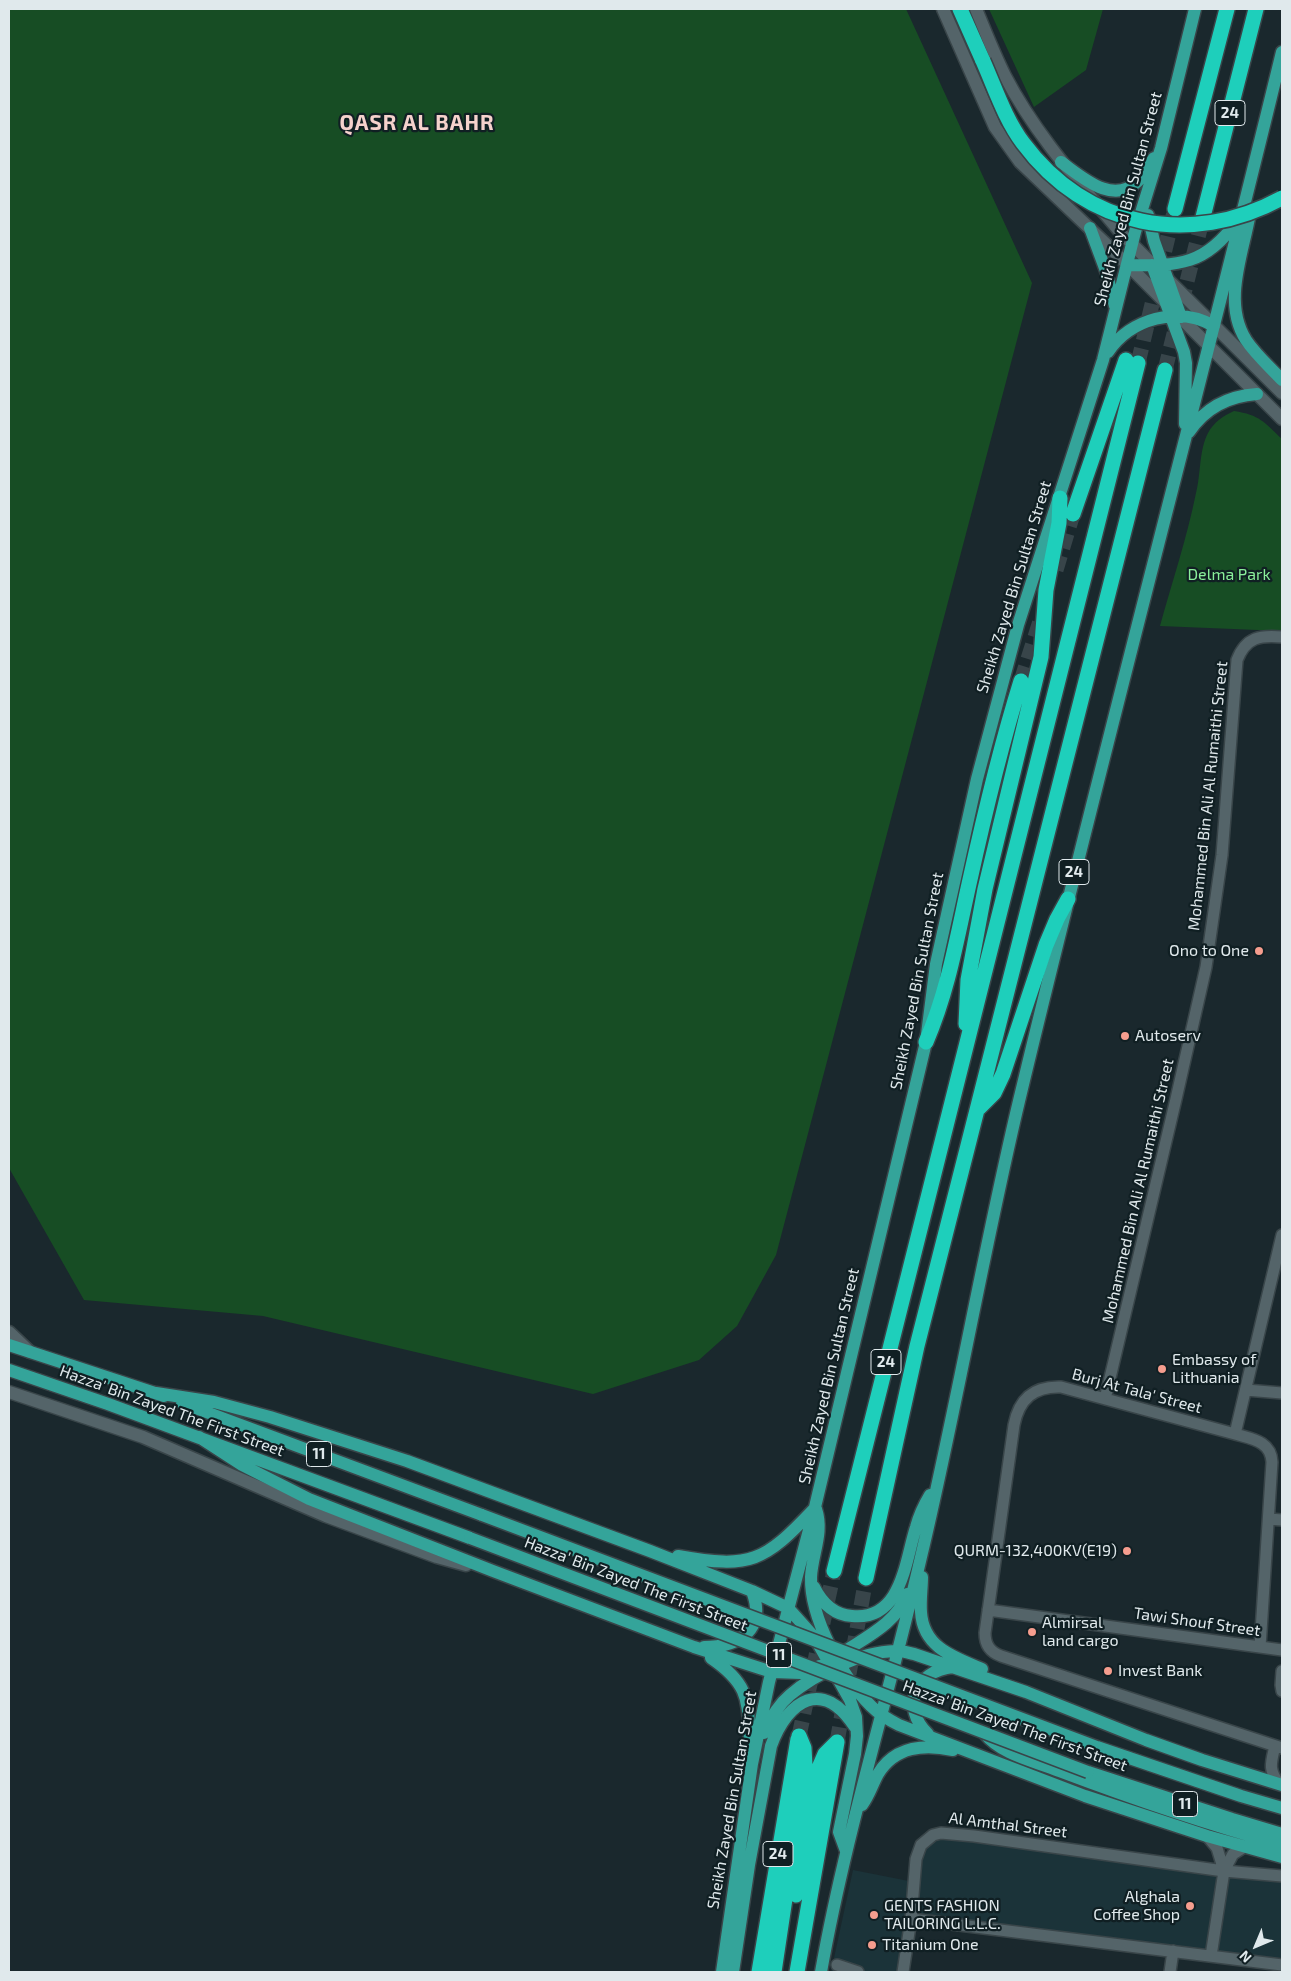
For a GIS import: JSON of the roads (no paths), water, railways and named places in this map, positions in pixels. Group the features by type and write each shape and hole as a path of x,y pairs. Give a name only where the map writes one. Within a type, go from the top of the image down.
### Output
{"highway":[{"path":"960,9 1013,128 1030,152 1062,184 1100,208 1144,223 1186,226 1214,223 1243,216 1282,198"},
{"name":"24","path":"1175,208 1227,9"},
{"name":"24","path":"1204,217 1256,9"},
{"name":"24","path":"834,1571 968,1036 1132,361 1073,514"},
{"name":"24","path":"866,1578 917,1346 1165,370"},
{"path":"968,1036 965,1008 970,971 995,843 1042,657 1047,585 1059,523 1060,498"},
{"name":"24","path":"926,1042 947,985 990,792 1021,682"},
{"path":"977,1109 990,1097 1003,1074 1051,932 1068,898"},
{"name":"24","path":"758,1972 799,1736 804,1748 805,1766 774,1972"},
{"name":"24","path":"784,1972 802,1856 818,1770 825,1754 837,1742 797,1972"}],"main road":[{"name":"Sheikh Zayed Bin Sultan Street","path":"722,1972 752,1764 772,1672 815,1507 926,1042 936,964 977,778 1018,625 1103,360 1128,265 1129,242 1146,199 1161,148 1195,9"},
{"path":"1103,360 1115,342 1132,328 1156,318 1176,317 1204,320 1214,326 1254,166 1278,80 1282,52"},
{"path":"1061,162 1098,187 1115,191 1124,190 1138,181 1161,148"},
{"path":"1254,166 1252,204 1236,281 1235,307 1238,324 1246,340 1282,380"},
{"path":"1146,199 1166,302"},
{"path":"1128,265 1174,265 1195,258 1214,247 1226,236 1242,215"},
{"path":"1090,228 1106,271 1115,312"},
{"path":"1170,284 1186,363 1186,436"},
{"name":"24","path":"822,1972 846,1852 921,1558 1017,1110 1068,898 1214,326"},
{"path":"1186,436 1202,416 1213,408 1235,397 1257,394"},
{"name":"Hazza' Bin Zayed The First Street","path":"9,1345 156,1393 1097,1747 1282,1808"},
{"name":"Hazza' Bin Zayed The First Street","path":"9,1370 108,1404 470,1538 986,1734 1087,1776 1282,1834"},
{"path":"156,1393 232,1407 407,1461 650,1550 752,1591 788,1608 857,1690 881,1715 899,1725 1085,1796 1207,1836 1282,1857"},
{"path":"199,1438 242,1465 302,1495 493,1572 694,1647 772,1672 801,1673 874,1653 898,1650 1026,1692 1146,1740 1281,1785"},
{"path":"811,1578 819,1596 829,1608 836,1612 859,1617 884,1608 898,1591 920,1516 937,1485"},
{"path":"650,1550 717,1562 745,1560 762,1554 779,1544 815,1507 819,1518 820,1531 811,1578 813,1597 834,1663 856,1717 854,1754 840,1826 840,1838 846,1852"},
{"path":"752,1764 763,1733 789,1696 897,1613 905,1601 912,1576 921,1558"},
{"path":"921,1558 922,1620 929,1638 950,1656 994,1674 1026,1692"},
{"path":"694,1647 730,1645 743,1637 752,1626 756,1612 752,1591"},
{"path":"694,1647 725,1668 744,1689 748,1706 752,1764"},
{"path":"929,1735 920,1727 915,1716 916,1692 921,1682 930,1674 941,1669 953,1667"},
{"path":"733,1972 749,1865 771,1746 776,1734 791,1713 805,1701 814,1699 832,1702 842,1710 856,1729"},
{"path":"856,1813 870,1793 882,1769 903,1752 926,1746 980,1756"},
{"path":"1087,1776 1191,1818 1282,1845"}],"street":[{"path":"943,9 988,113 1002,139 1020,162 1166,302 1176,317 1209,346 1282,419"},
{"path":"976,9 1004,75 1027,113 1061,162 1129,242 1158,266 1170,284 1282,393"},
{"name":"Mohammed Bin Ali Al Rumaithi Street","path":"1105,1399 1206,967 1222,856 1237,660 1243,648 1253,639 1266,636 1282,637"},
{"path":"1235,1434 1282,1235"},
{"path":"9,1332 30,1352"},
{"name":"Burj At Tala' Street","path":"1260,1647 1272,1456 1266,1445 1235,1434 1061,1387 1049,1387 1038,1390 1028,1396 1016,1414 1014,1425 988,1610 985,1641 988,1648 994,1653 1279,1747 1270,1764"},
{"path":"1246,1390 1282,1393"},
{"path":"9,1392 104,1422 151,1440 326,1516 437,1557 493,1572"},
{"path":"1269,1519 1282,1520"},
{"name":"Tawi Shouf Street","path":"988,1610 1282,1650"},
{"path":"1282,1671 1280,1685 1282,1691"},
{"path":"1248,1775 1260,1772 1270,1764 1272,1773 1281,1785"},
{"name":"Al Amthal Street","path":"903,1972 918,1852 926,1839 941,1833 1224,1871 1282,1876"},
{"path":"1207,1836 1217,1848 1224,1871"},
{"path":"1211,1956 1224,1871 1234,1854 1244,1847"},
{"path":"911,1919 1282,1965"},
{"path":"1170,1972 1173,1951"},
{"path":"837,1965 858,1972"}],"tunnel":[{"path":"1138,363 1174,212"},
{"path":"1165,370 1203,217"},
{"path":"1056,570 1073,514"},
{"path":"1021,681 1041,618"},
{"path":"799,1736 834,1571"},
{"path":"837,1742 866,1578"}],"place":[{"name":"Ono to One","path":"1259,951"},
{"name":"Autoserv","path":"1125,1036"},
{"name":"Embassy of Lithuania","path":"1162,1369"},
{"name":"QURM-132,400KV(E19)","path":"1127,1551"},
{"name":"Almirsal land cargo","path":"1032,1632"},
{"name":"Invest Bank","path":"1108,1671"},
{"name":"Alghala Coffee Shop","path":"1190,1906"},
{"name":"GENTS FASHION TAILORING L.L.C.","path":"874,1915"},
{"name":"Titanium One","path":"872,1945"}],"district":[{"name":"QASR AL BAHR","path":"417,123"}],"park label":[{"name":"Delma Park","path":"1229,575"}]}
